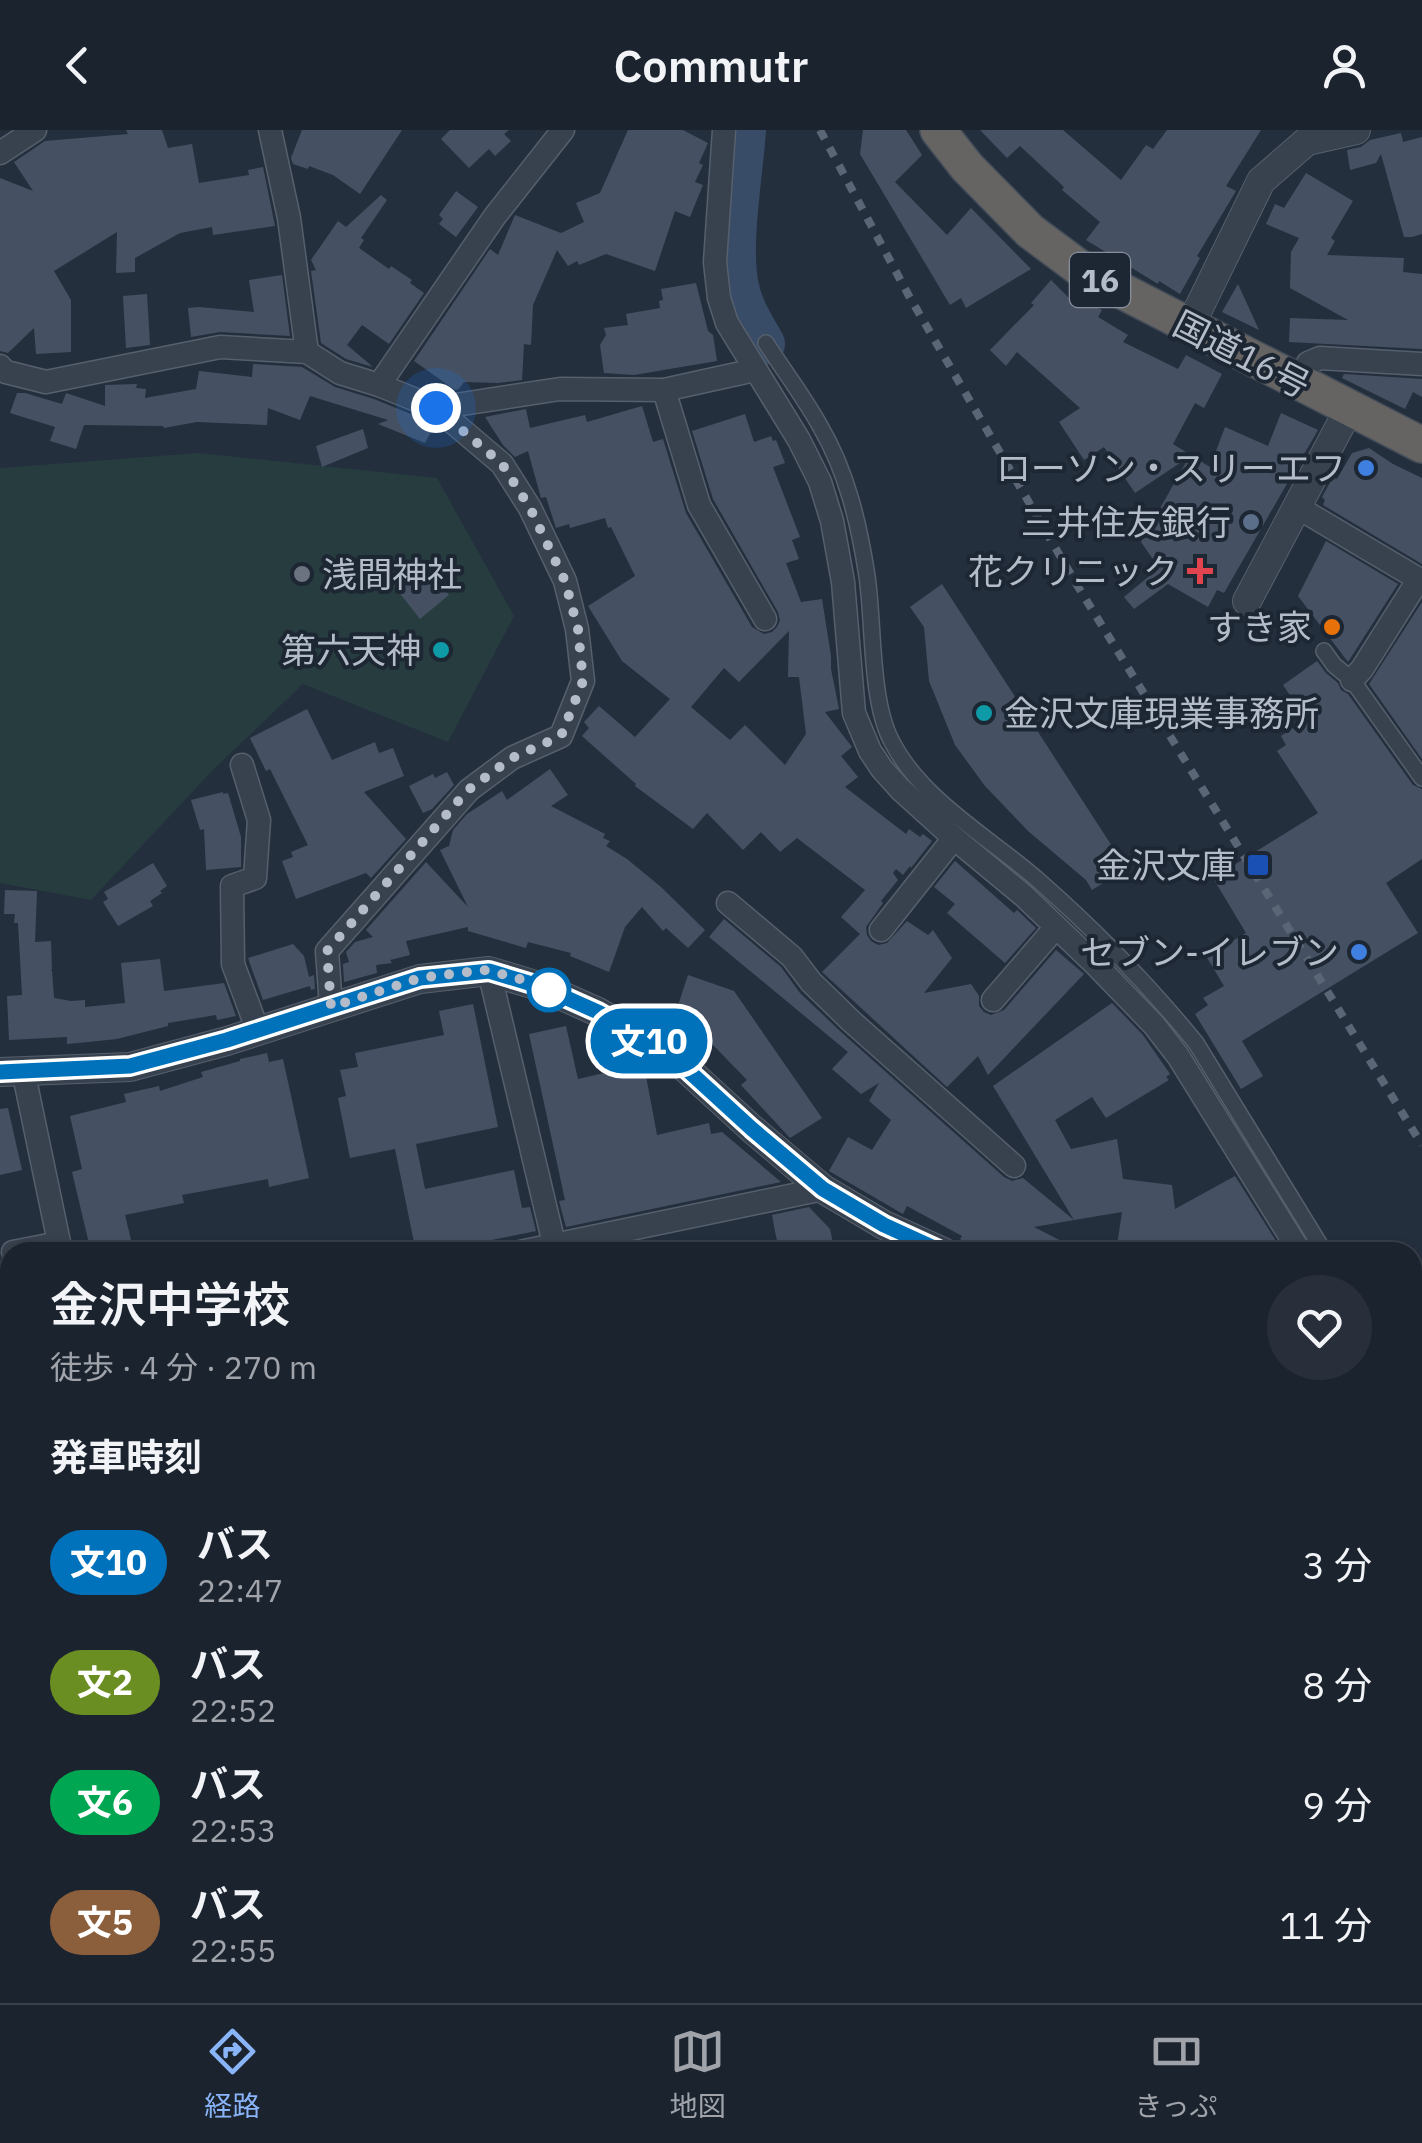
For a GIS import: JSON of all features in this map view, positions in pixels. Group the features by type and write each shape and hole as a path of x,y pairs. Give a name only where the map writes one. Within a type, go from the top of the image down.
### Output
{"highway":[{"name":"国道16号","path":"938,130 967,167 1030,231 1085,272 1422,445"}],"street":[{"path":"0,154 35,130"},
{"path":"270,130 289,218 307,352"},
{"path":"380,385 495,216 562,130"},
{"path":"724,130 715,262 719,298 727,324 820,482 843,582 854,713 861,734 882,769 900,789 1024,896 1154,1025 1178,1056 1294,1242"},
{"path":"1189,328 1261,181 1308,141 1356,130"},
{"path":"766,344 821,428 856,516 868,579 880,708 906,766 929,791 1112,948 1176,1018 1196,1043 1318,1242"},
{"path":"0,366 6,372 46,382 220,347 307,352 340,373 436,408 502,464 530,508 565,581 578,629 583,681 561,736 512,758 468,790 327,951 331,1007"},
{"path":"1297,382 1308,363 1320,358 1422,364"},
{"path":"436,408 560,389 664,390 755,370"},
{"path":"664,390 699,505 764,618"},
{"path":"1246,601 1350,409"},
{"path":"1297,506 1420,580 1352,680"},
{"path":"1324,651 1352,680 1422,778"},
{"path":"242,766 259,820 255,878 232,886 233,964 258,1031"},
{"path":"881,930 954,838"},
{"path":"728,904 792,957 811,982 852,1021 1014,1166"},
{"path":"992,1000 1056,926"},
{"path":"489,971 553,1242"},
{"path":"58,1242 12,1071 130,1066 258,1031 420,978 489,971 542,987 598,1012 670,1054 823,1189 921,1242"},
{"path":"586,1242 823,1189"}],"green space":[{"path":"199,453 437,478 514,616 448,742 303,684 212,771 91,900 0,883 0,468"}],"building":[{"path":"126,130 162,130 168,148 192,144 199,183 249,175 248,170 263,167 275,226 213,235 212,227 180,233 135,258 135,272 116,273 117,232 54,271 71,300 71,352 36,354 34,328 8,353 0,351 0,178 33,191 14,162 45,141 128,134"},
{"path":"302,130 402,130 360,194 333,175 293,164 291,158"},
{"path":"450,130 509,130 504,134 511,141 495,156 489,149 469,168 441,139"},
{"path":"628,130 683,130 708,143 695,182 703,185 690,217 675,211 655,271 606,254 568,266 557,250 533,305 531,345 524,344 522,380 464,382 455,390 414,361 490,249 498,255 515,215 561,233 584,222 576,203 600,193"},
{"path":"863,130 906,130 922,155 895,182 947,235 971,208 1031,269 966,308 961,298 950,305 860,154"},
{"path":"980,130 1063,130 1121,180 1146,145 1153,149 1167,130 1261,130 1226,186 1236,191 1197,256 1200,258 1180,294 1086,240 1100,222 1020,146 1007,158"},
{"path":"1401,133 1403,142 1422,137 1422,234 1412,237 1404,237 1381,154 1376,163 1350,170 1347,150"},
{"path":"1306,173 1353,201 1331,238 1335,241 1327,255 1404,258 1403,272 1422,274 1422,349 1289,342 1290,318 1348,320 1290,288 1291,252 1299,238 1266,224 1275,204 1284,208"},
{"path":"456,191 478,207 456,237 439,224 443,219 439,215"},
{"path":"381,195 387,200 361,238 364,240 359,248 412,280 410,283 424,293 389,344 362,325 347,345 373,367 346,359 321,343 311,271 316,270 311,260 338,221 346,227"},
{"path":"282,275 290,336 220,332 191,337 188,308 254,312 249,280"},
{"path":"1051,280 1075,304 1079,299 1102,310 1098,317 1128,335 1123,342 1178,369 1186,355 1222,374 1204,408 1195,403 1173,444 1210,467 1225,427 1268,446 1281,413 1318,430 1224,593 1217,590 1208,607 1168,584 1134,609 1124,597 1159,568 1141,542 1189,457 1135,493 1104,447 1084,460 1059,422 1080,408 1017,352 1006,366 990,350 1034,305 1031,303"},
{"path":"696,283 717,361 634,375 604,373 600,345 606,335 604,328 628,325 626,314 660,308 661,289"},
{"path":"1238,284 1259,330 1222,312"},
{"path":"147,294 150,345 126,348 123,296"},
{"path":"253,364 302,367 335,387 374,399 434,426 425,443 378,424 388,420 310,396 300,420 268,408 267,425 84,425 76,449 50,441 55,427 10,413 17,393 62,404 66,393 105,406 105,385 137,384 136,388 146,389 145,398 196,389 199,371 252,377"},
{"path":"1344,374 1422,379 1422,397 1413,392 1405,409 1342,378"},
{"path":"642,406 653,442 663,439 686,513 752,627 764,634 777,627 778,612 713,499 692,431 745,414 754,442 771,436 776,440 785,463 773,467 800,537 792,540 799,559 786,563 801,602 822,599 839,709 825,712 852,747 841,756 858,777 845,787 906,834 909,829 932,841 903,875 896,869 893,873 898,880 866,927 867,935 878,945 887,943 907,921 928,935 933,930 952,958 924,993 971,984 979,996 979,1006 991,1015 1004,1010 1056,950 1084,974 988,1075 978,1056 947,1087 822,972 860,934 841,917 865,890 797,838 780,852 761,832 743,850 707,813 693,829 635,786 582,736 589,728 584,722 599,706 635,737 670,699 622,661 588,606 635,576 605,518 556,528 546,497 541,498 528,451 515,457 485,417 526,409 530,428 585,415 587,422","holes":["789,631 788,677 799,677 806,734 785,765 745,725 730,740 691,707 724,668 739,682"]},
{"path":"363,429 368,448 322,467 316,446"},
{"path":"1369,448 1422,478 1422,564 1323,505 1322,497 1333,477 1337,479 1352,453"},
{"path":"1326,541 1398,584 1348,662 1298,596"},
{"name":"浅間神社","path":"422,563 449,595 420,619 394,586"},
{"name":"金沢文庫現業事務所","path":"942,584 1121,860 1112,865 1118,874 1092,890 985,786 955,745 929,681 924,627 910,607"},
{"path":"1422,602 1422,759 1369,684"},
{"path":"1317,661 1348,694 1413,785 1422,789 1422,859 1386,883 1418,933 1242,1041 1263,1076 1241,1089 1195,1014 1208,1005 1203,998 1224,986 1206,956 1246,933 1213,878 1318,813 1277,751 1286,745 1281,736 1306,719 1283,685"},
{"path":"307,709 332,760 375,742 379,753 393,748 404,776 364,792 406,839 371,878 366,873 296,899 282,861 308,845 250,738"},
{"path":"550,769 568,795 551,806 605,834 603,838 610,841 606,846 661,887 705,930 688,948 666,928 663,931 642,907 625,927 609,972 570,956 571,953 528,942 526,948 468,931 468,927 406,941 410,955 376,965 377,973 344,982 343,964 349,962 346,952 355,942 373,937 366,930 426,862 468,907 440,850 449,846 453,830 467,814 502,791 507,800"},
{"path":"447,772 454,785 432,809 423,813 409,786"},
{"path":"228,793 241,837 241,867 206,870 204,829 200,830 191,800"},
{"path":"955,861 1036,928 1005,963 947,913 955,904 934,887"},
{"path":"153,863 167,886 150,901 153,906 118,926 103,902 108,899 104,892"},
{"path":"5,890 37,891 35,942 51,941 54,998 85,1000 85,1007 125,1003 121,963 160,959 164,991 224,983 236,1016 217,1020 216,1015 168,1023 117,1039 67,1044 67,1037 9,1040 7,996 22,995 18,923 14,923 15,914 4,914"},
{"path":"724,919 781,967 800,993 841,1032 1004,1177 1012,1181 1023,1178 1074,1220 1034,1227 1063,1242 965,1242 960,1239 962,1236 907,1206 903,1214 829,1171 848,1137 872,1150 891,1120 869,1101 879,1083 861,1094 832,1069 848,1052 709,937"},
{"path":"293,944 304,956 309,977 314,975 315,989 310,986 263,1000 248,958"},
{"path":"688,975 734,991 822,1118 790,1138 741,1085 747,1080 713,1045 706,1053 679,1026 672,1024"},
{"path":"1112,1003 1143,1035 1170,1074 1166,1077 1169,1080 1106,1118 1092,1097 1055,1120 1071,1149 1117,1139 1123,1179 1172,1185 1175,1209 1235,1176 1277,1242 1118,1242 1122,1212 1074,1220 993,1086"},
{"path":"473,1004 498,1127 416,1144 425,1189 514,1170 522,1208 530,1207 536,1231 482,1242 414,1242 395,1149 350,1158 338,1098 346,1096 340,1070 358,1067 355,1053 444,1035 439,1011"},
{"path":"566,1026 578,1079 635,1066 646,1076 657,1135 709,1123 711,1134 722,1132 781,1182 566,1227 559,1201 565,1200 529,1034"},
{"path":"267,1053 269,1062 283,1059 309,1178 269,1187 268,1179 182,1195 184,1203 125,1215 132,1242 89,1242 72,1172 82,1169 70,1116 126,1102 124,1094 159,1086 160,1091 203,1077 201,1072"},
{"path":"8,1108 22,1170 0,1175 0,1109"},
{"path":"809,1207 830,1229 833,1242 777,1242 772,1215"}],"waterway":[{"path":"745,130 735,231 736,270 742,302 764,344"}],"railway":[{"path":"820,130 909,296 1077,585 1422,1145"}],"bus line":[{"name":"文10","path":"0,1072 130,1066 227,1040 420,978 484,970 542,987 598,1012 670,1054 823,1189 921,1242"}],"place":[{"name":"ローソン・スリーエフ","path":"1366,468"},
{"name":"三井住友銀行","path":"1251,522"},
{"name":"花クリニック","path":"1200,571"},
{"name":"浅間神社","path":"302,574"},
{"name":"すき家","path":"1332,627"},
{"name":"第六天神","path":"441,650"},
{"name":"金沢文庫現業事務所","path":"984,713"},
{"name":"金沢文庫","path":"1258,865"},
{"name":"セブン-イレブン","path":"1359,952"}],"route":[{"path":"436,408 502,464 530,508 565,581 578,629 583,681 561,736 512,758 468,790 327,951 331,1007 420,978 484,970 549,990"}]}
